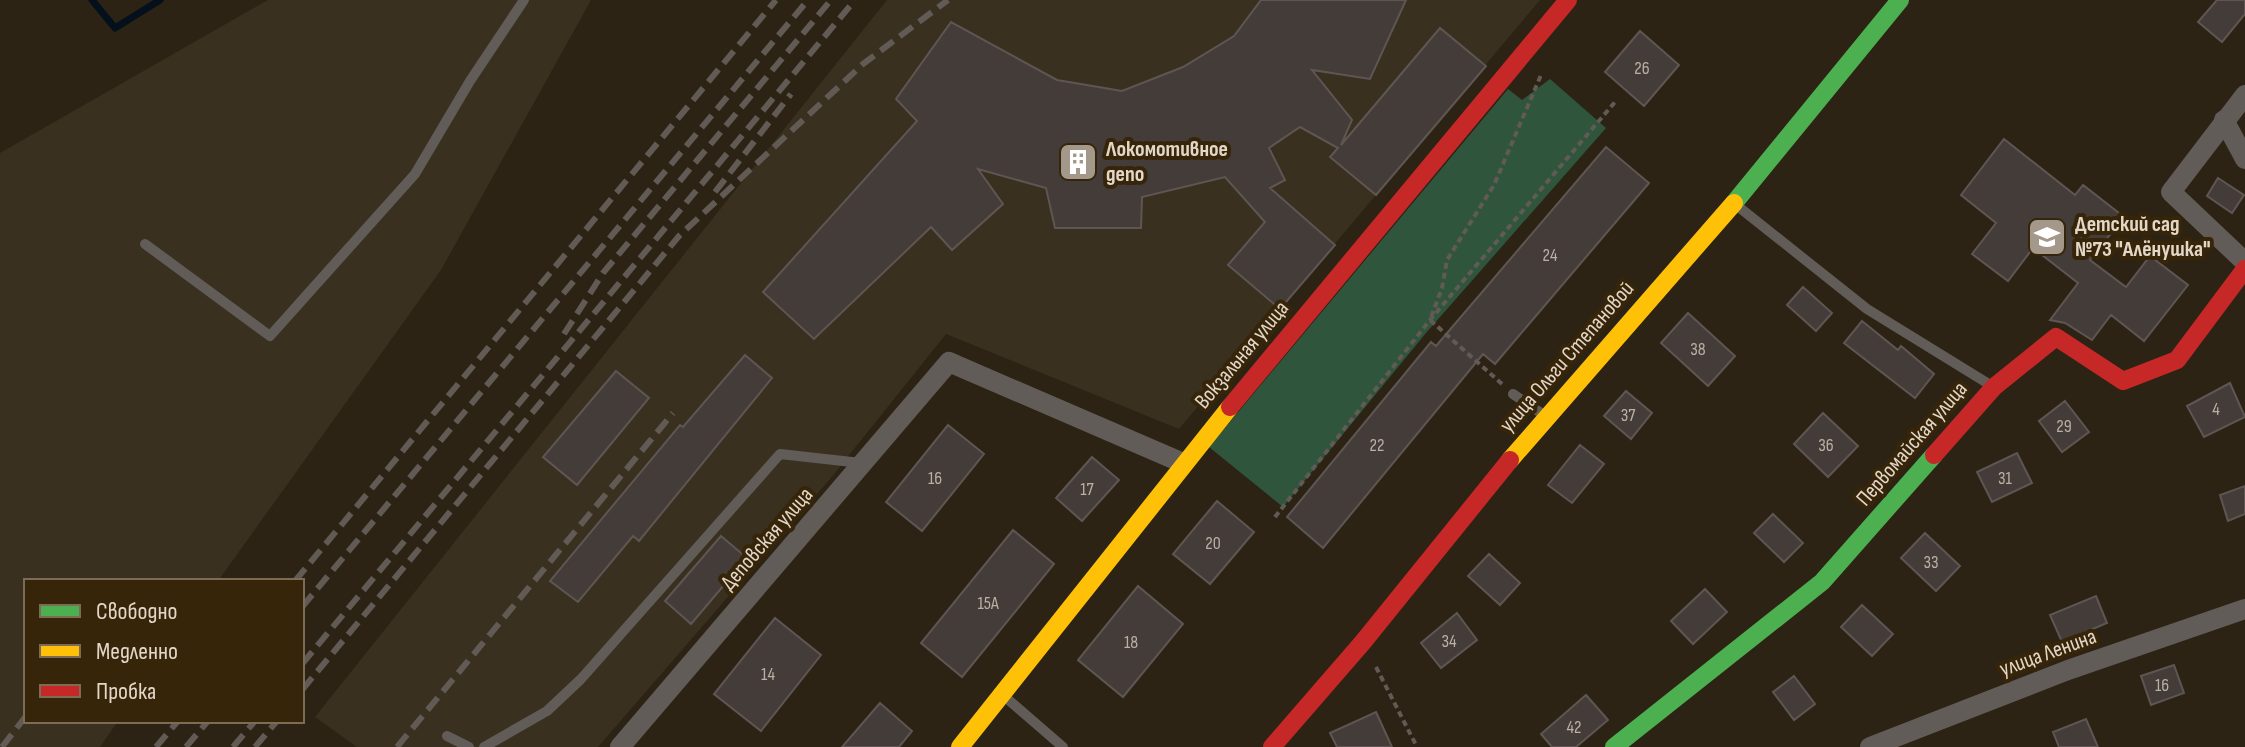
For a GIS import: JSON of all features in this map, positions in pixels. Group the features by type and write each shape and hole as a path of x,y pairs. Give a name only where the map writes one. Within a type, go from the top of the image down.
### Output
{"street":[{"name":"Вокзальная улица","path":"960,747 1004,696 1183,463 1568,0"},
{"name":"улица Ольги Степановой","path":"1272,747 1363,642 1546,416 1734,203 1900,0"},
{"path":"2245,95 2171,192 2245,262"},
{"path":"2224,120 2245,159"},
{"name":"Первомайская улица","path":"1614,747 1822,582 1994,387 2056,337 2123,381 2177,360 2245,269"},
{"name":"Деповская улица","path":"620,747 949,362 1183,463"},
{"name":"улица Ленина","path":"1870,747 2068,670 2245,609"}],"lane":[{"path":"145,244 270,336 415,174 470,81 524,0"},
{"path":"1734,203 1867,309 1994,387"},
{"path":"1513,394 1546,416"},
{"path":"484,747 547,711 581,679 780,454 863,463"},
{"path":"1004,696 1063,747"},
{"path":"447,736 469,747"}],"path":[{"path":"1430,320 1442,288 1447,260 1494,185 1542,73"},
{"path":"1275,517 1430,320 1615,102"},
{"path":"1430,320 1513,394"},
{"path":"1363,642 1417,747"}],"shaded area":[{"path":"268,0 591,0 441,270 219,579 24,579 24,723 117,723 100,747 0,747 0,153"},
{"path":"887,0 1540,0 1179,429 946,334 830,479 598,747 357,747 315,717"}],"green space":[{"path":"1550,79 1606,128 1426,333 1283,507 1209,447 1508,89 1522,100"}],"building":[{"name":"Локомотивное депо","path":"1261,0 1406,0 1370,79 1312,70 1352,120 1341,145 1440,28 1486,66 1376,195 1330,157 1338,148 1300,127 1269,148 1285,180 1270,188 1335,245 1280,309 1228,265 1265,222 1225,177 1142,197 1141,228 1055,228 1046,188 978,169 1003,204 952,250 931,227 814,339 763,292 917,121 896,99 951,22 1057,80 1122,91 1183,67 1234,36"},
{"path":"2217,0 2245,0 2245,14 2222,42 2198,22"},
{"path":"1640,31 1679,65 1644,106 1605,72"},
{"name":"Детский сад №73 \"Алёнушка\"","path":"2004,139 2075,195 2083,185 2124,217 2090,260 2126,287 2150,256 2188,285 2144,341 2111,315 2092,340 2065,323 2050,320 2078,283 2033,248 2008,281 1972,254 1996,223 1961,195"},
{"path":"1606,147 1649,183 1495,364 1483,354 1323,548 1287,517 1431,342 1436,346"},
{"path":"2218,178 2244,195 2232,213 2207,196"},
{"path":"1803,287 1832,313 1816,331 1787,305"},
{"path":"1688,313 1735,356 1708,386 1661,343"},
{"path":"1862,321 1898,350 1901,346 1934,374 1915,398 1844,343"},
{"path":"745,355 772,378 639,541 633,536 578,602 550,581 680,425 683,427"},
{"path":"616,371 649,398 577,485 543,457"},
{"path":"2230,383 2245,417 2204,437 2187,406"},
{"path":"1626,391 1652,413 1631,439 1604,416"},
{"path":"2065,401 2089,432 2062,452 2039,421"},
{"path":"1823,413 1858,446 1828,477 1794,444"},
{"path":"948,425 984,454 922,531 886,502"},
{"path":"1580,445 1604,464 1572,503 1548,485"},
{"path":"2017,453 2032,483 1992,502 1977,472"},
{"path":"1092,457 1119,480 1082,521 1056,498"},
{"path":"2245,486 2245,514 2228,521 2220,495"},
{"path":"1217,501 1254,532 1210,584 1173,554"},
{"path":"1773,514 1803,543 1784,562 1754,533"},
{"path":"1013,530 1054,564 962,677 921,643"},
{"path":"1925,533 1960,566 1936,591 1901,558"},
{"path":"721,536 747,558 691,624 665,601"},
{"path":"1489,554 1520,583 1500,605 1468,576"},
{"path":"1138,586 1183,624 1123,697 1078,660"},
{"path":"1705,589 1727,612 1693,644 1671,621"},
{"path":"2096,596 2107,623 2062,642 2050,615"},
{"path":"1862,605 1893,634 1872,656 1841,627"},
{"path":"1457,613 1477,640 1441,668 1421,643"},
{"path":"775,618 821,655 761,731 714,694"},
{"path":"2174,665 2184,693 2151,705 2141,676"},
{"path":"1794,676 1815,704 1794,720 1773,692"},
{"path":"1586,695 1608,720 1576,747 1552,747 1541,734"},
{"path":"880,703 912,731 899,747 842,747"},
{"path":"1376,712 1392,747 1337,747 1330,733"},
{"path":"2086,719 2098,747 2059,747 2053,732"}],"waterway":[{"path":"92,0 115,28 160,0"}],"railway":[{"path":"297,579 776,0"},
{"path":"304,605 808,0"},
{"path":"564,334 603,273 831,0"},
{"path":"304,662 855,0"},
{"path":"304,688 679,236 863,64 948,0"},
{"path":"715,192 791,94"},
{"path":"397,747 673,413"},
{"path":"2,747 24,719"},
{"path":"156,747 176,723"},
{"path":"186,747 206,723"},
{"path":"233,747 253,723"},
{"path":"255,747 275,723"}],"traffic: fast":[{"path":"1734,203 1900,0"},
{"path":"1614,747 1822,582 1934,455"}],"traffic: slow":[{"path":"1510,460 1734,203"},
{"path":"960,747 1230,407"}],"traffic: jam":[{"path":"1230,407 1568,0"},
{"path":"1934,455 1994,387 2056,337 2123,381 2177,360 2245,269"},
{"path":"1272,747 1363,642 1510,460"}],"place":[{"name":"Локомотивное депо","path":"1078,162"},
{"name":"Детский сад №73 \"Алёнушка\"","path":"2047,237"}]}
